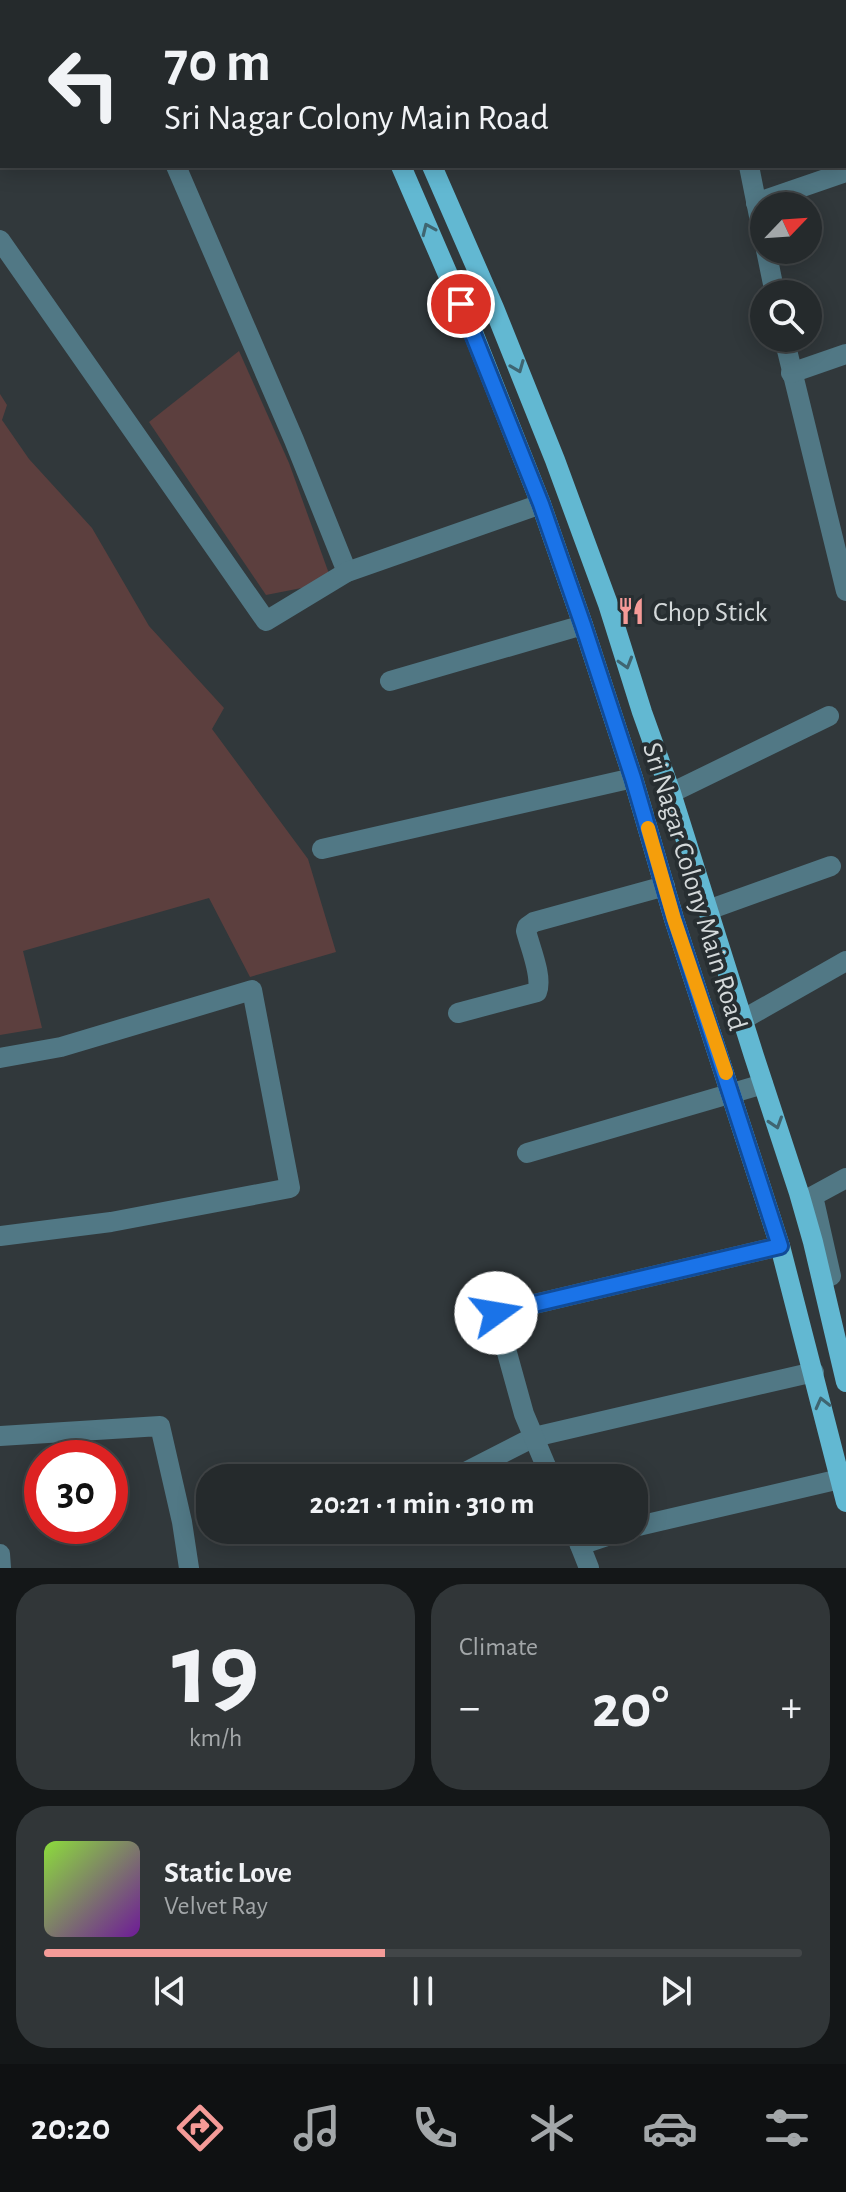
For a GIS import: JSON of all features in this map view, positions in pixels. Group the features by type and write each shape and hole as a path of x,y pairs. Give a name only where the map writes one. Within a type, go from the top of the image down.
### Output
{"main road":[{"name":"Sri Nagar Colony Main Road","path":"402,168 472,330 541,504 583,625 780,1246 846,1502"},
{"name":"Sri Nagar Colony Main Road","path":"433,168 494,308 608,604 799,1193 846,1382"}],"street":[{"path":"177,168 347,572"},
{"path":"749,168 754,192"},
{"path":"788,192 846,172"},
{"path":"0,240 266,621 347,572 541,504"},
{"path":"787,352 846,591"},
{"path":"791,373 846,354"},
{"path":"390,681 583,625"},
{"path":"671,793 829,716"},
{"path":"322,849 633,778"},
{"path":"708,910 831,866"},
{"path":"458,1013 537,992 539,979 526,931 534,922 665,886"},
{"path":"742,1020 846,961"},
{"path":"0,1058 61,1047 252,990 290,1188 111,1222 0,1236"},
{"path":"527,1153 763,1084"},
{"path":"799,1193 846,1164"},
{"path":"846,1178 813,1196 846,1340"},
{"path":"545,1464 524,1414 496,1313 780,1246"},
{"path":"481,1464 534,1437 814,1372"},
{"path":"0,1436 160,1426 189,1568"},
{"path":"648,1524 840,1479"},
{"path":"580,1544 589,1568"},
{"path":"0,1554 1,1568"}],"shaded area":[{"path":"239,351 289,463 332,582 266,595 149,422"},
{"path":"0,394 7,405 2,420 29,459 92,528 149,626 224,708 212,729 308,859 336,952 250,977 209,898 23,951 42,1028 0,1035"}],"slow traffic":[{"path":"648,828 674,919 726,1073"}],"place":[{"name":"Chop Stick","path":"631,611"}],"route":[{"path":"461,304 541,504 583,625 780,1246 496,1313"}]}
